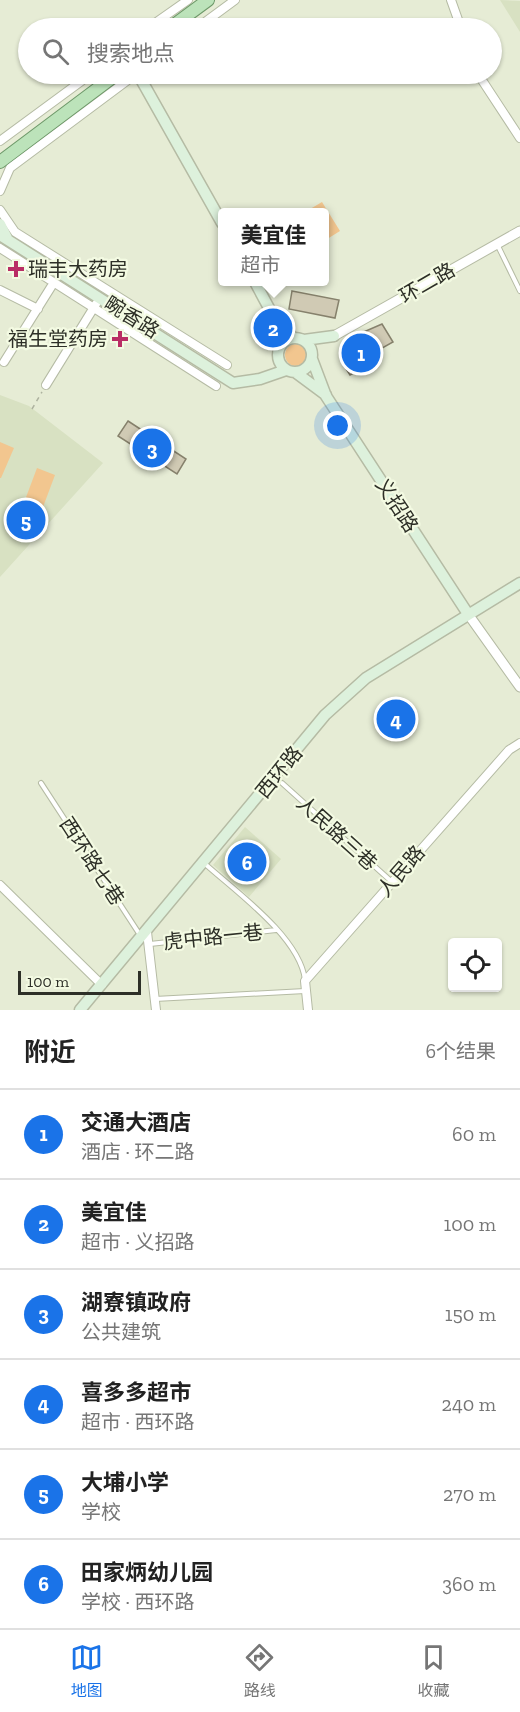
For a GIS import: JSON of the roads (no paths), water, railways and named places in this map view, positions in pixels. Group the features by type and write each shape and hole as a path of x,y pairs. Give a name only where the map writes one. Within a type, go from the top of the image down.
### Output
{"main road":[{"path":"184,18 208,0"},
{"path":"191,18 215,0"},
{"path":"1,159 97,84"},
{"path":"1,159 103,84"},
{"path":"143,84 218,216"},
{"path":"0,224 3,236"},
{"name":"畹香路","path":"3,236 97,302 233,383 291,371"},
{"path":"257,286 278,322 310,346 326,396"},
{"path":"278,322 280,364 326,396"},
{"path":"260,379 286,340 334,336"},
{"path":"291,371 304,370 313,357 334,336"},
{"name":"义招路","path":"326,396 468,614"},
{"name":"西环路","path":"80,1010 146,938 325,715 366,678 520,584"}],"street":[{"path":"162,18 188,0"},
{"path":"210,18 235,0"},
{"path":"451,0 457,18"},
{"path":"0,141 77,84"},
{"path":"0,191 10,168 123,84"},
{"path":"485,84 520,138"},
{"path":"0,210 15,232 227,365"},
{"name":"环二路","path":"334,336 520,231"},
{"path":"0,248 97,302 216,386"},
{"path":"4,362 51,287"},
{"path":"0,290 38,309"},
{"path":"46,386 97,302"},
{"path":"468,614 520,687"},
{"name":"人民路","path":"305,981 508,750 520,743"},
{"path":"0,885 102,985"},
{"path":"146,938 156,1010"},
{"path":"305,981 308,1010"}],"lane":[{"path":"496,243 520,291"},
{"name":"西环路七巷","path":"41,783 146,938"},
{"name":"人民路三巷","path":"282,783 392,882"},
{"path":"204,863 277,930 295,953 304,970 305,981"},
{"name":"虎中路一巷","path":"146,938 277,930"},
{"path":"155,999 306,991"}],"place":[{"name":"瑞丰大药房","path":"16,269"},
{"name":"美宜佳","path":"273,328"},
{"name":"福生堂药房","path":"120,339"},
{"name":"交通大酒店","path":"361,353"},
{"name":"湖寮镇政府","path":"152,448"},
{"name":"大埔小学","path":"26,520"},
{"name":"喜多多超市","path":"396,719"},
{"name":"田家炳幼儿园","path":"247,862"}]}
